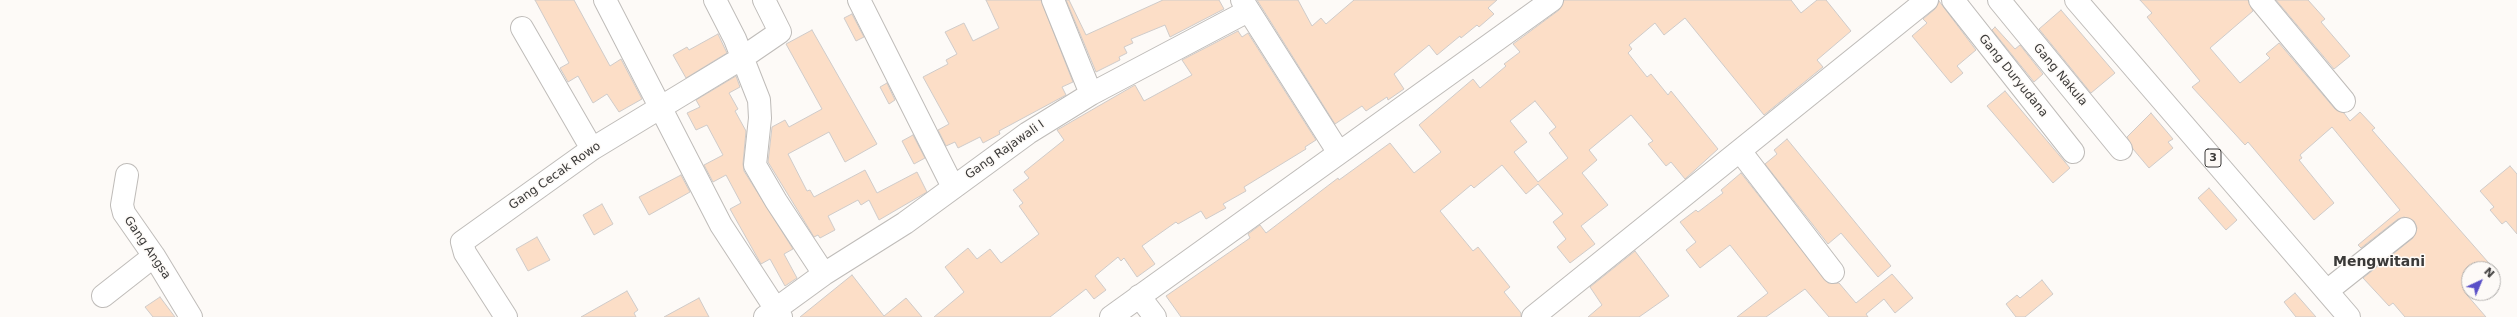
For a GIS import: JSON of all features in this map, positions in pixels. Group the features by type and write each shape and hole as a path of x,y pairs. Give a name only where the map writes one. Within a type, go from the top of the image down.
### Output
{"main road":[{"path":"605,0 725,232 773,314"},
{"path":"715,0 742,58 759,100 760,118 755,165 824,274"},
{"name":"Gang Cecak Rowo","path":"506,317 465,253 462,245 466,239 592,149 660,106 742,58 780,32 764,0"},
{"path":"859,0 953,187"},
{"path":"1053,0 1091,94"},
{"path":"1111,317 1552,0"},
{"path":"1533,317 1927,0"},
{"name":"Gang Duryudana","path":"1953,0 2074,152"},
{"name":"Gang Nakula","path":"2000,0 2121,149"},
{"name":"3","path":"2076,0 2349,317"},
{"path":"2260,0 2344,102"},
{"path":"1245,6 1339,153"},
{"name":"Gang Rajawali I","path":"773,314 824,274 904,223 1028,133 1091,94 1245,6"},
{"path":"522,28 592,149"},
{"path":"1740,151 1833,272"},
{"name":"Gang Angsa","path":"127,175 122,205 124,213 154,256 191,317"},
{"path":"2327,291 2405,228"},
{"path":"102,296 154,256"},
{"path":"1139,296 1155,317"}],"building":[{"path":"535,0 574,0 610,66 621,59 642,99 619,112 607,94 593,103 578,76 568,82 560,68 569,63"},
{"path":"986,0 1041,0 1073,82 1062,87 1066,95 999,131 1000,134 983,143 980,137 958,148 955,142 946,146 938,130 949,124 923,77 948,64 946,60 957,54 945,32 964,23 973,41 999,28"},
{"path":"1066,0 1069,0 1086,35 1163,0 1219,0 1224,9 1170,37 1165,25 1131,39 1133,43 1124,47 1127,53 1119,57 1120,60 1096,72"},
{"path":"1257,0 1298,0 1312,26 1321,18 1326,24 1354,0 1497,0 1488,8 1494,14 1479,27 1477,25 1461,38 1460,36 1437,55 1429,45 1394,74 1404,89 1388,100 1387,97 1366,111 1362,106 1335,124"},
{"path":"1564,0 1791,0 1801,13 1817,0 1826,0 1851,31 1817,60 1823,67 1764,115 1685,18 1664,35 1655,23 1629,45 1632,49 1628,53 1647,77 1651,74 1668,95 1671,91 1718,149 1685,179 1671,162 1666,166 1648,144 1653,141 1631,115 1589,150 1597,160 1582,173 1608,205 1581,226 1595,244 1570,263 1557,247 1566,239 1553,222 1563,214 1538,184 1526,194 1502,165 1474,188 1471,185 1440,211 1473,251 1478,247 1510,287 1504,292 1521,313 1521,317 1181,317 1166,296 1250,238 1248,234 1260,225 1266,233 1338,178 1339,180 1390,143 1414,173 1441,152 1419,125 1473,79 1480,88 1506,66 1504,64 1520,52 1513,44 1559,10","holes":["1535,101 1556,127 1549,133 1568,158 1538,182 1514,152 1527,142 1510,121"]},
{"path":"2140,0 2248,0 2253,11 2210,48 2240,83 2270,58 2266,54 2279,43 2335,109 2344,113 2350,121 2360,112 2375,128 2372,130 2487,261 2461,261 2461,301 2472,301 2486,317 2405,317 2393,303 2389,306 2363,278 2413,238 2417,228 2414,221 2404,217 2398,219 2361,248 2358,245 2400,210 2332,127 2300,155 2302,158 2299,160 2334,203 2314,220 2248,142 2245,145 2192,87 2200,81 2147,17 2152,13"},
{"path":"2276,0 2308,0 2325,19 2321,22 2350,56 2334,69"},
{"path":"1939,1 1976,50 1957,66 1963,73 1951,83 1912,36 1927,23 1923,19 1935,9"},
{"path":"2061,10 2115,73 2091,93 2039,29"},
{"path":"852,14 864,37 856,41 844,18"},
{"path":"1995,27 2015,49 2020,45 2043,74 2034,82 1992,30"},
{"path":"812,30 877,144 845,162 829,132 788,154 807,191 810,190 814,197 865,170 877,193 917,172 927,192 879,220 869,200 861,205 858,200 828,216 835,230 820,238 818,235 814,237 768,162 772,127 785,120 789,127 822,109 786,44"},
{"path":"1238,31 1242,37 1248,33 1316,140 1305,147 1306,149 1244,187 1246,191 1223,204 1226,208 1206,219 1201,211 1178,224 1176,222 1142,246 1155,264 1137,277 1124,258 1121,261 1118,257 1095,276 1106,290 1094,299 1086,289 1050,317 934,317 964,292 945,267 968,248 977,259 990,249 1001,263 1039,234 1019,206 1023,203 1013,190 1029,178 1024,172 1064,140 1057,130 1135,85 1144,101 1192,75 1182,60"},
{"path":"718,34 727,53 686,78 673,55 687,47 689,50"},
{"path":"736,76 740,87 729,93 738,109 735,111 746,131 743,164 744,171 793,249 784,254 797,278 785,286 770,259 761,264 730,209 741,203 726,175 713,182 704,165 723,155 707,125 696,130 687,113 700,107 696,100"},
{"path":"887,83 895,100 889,104 880,87"},
{"path":"2005,91 2070,168 2053,183 1987,106"},
{"path":"2151,113 2173,139 2168,142 2173,148 2149,168 2133,149 2127,137"},
{"path":"913,135 925,158 914,164 902,141"},
{"path":"1787,139 1891,266 1878,277 1841,233 1828,244 1765,164 1777,154 1774,150"},
{"path":"2510,166 2517,174 2517,234 2506,221 2502,224 2490,210 2494,207 2480,191"},
{"path":"1741,173 1828,283 1839,283 1856,303 1892,274 1913,298 1895,313 1884,299 1866,314 1868,317 1829,317 1805,289 1766,317 1737,317 1768,293 1730,245 1700,268 1686,250 1696,242 1680,222 1696,210 1698,212 1723,193 1721,190"},
{"path":"681,175 690,192 649,215 639,197"},
{"path":"2209,188 2237,220 2226,230 2198,198"},
{"path":"602,204 613,224 594,235 583,215"},
{"path":"537,237 550,260 528,271 516,249"},
{"path":"1635,251 1669,296 1639,317 1588,317 1602,305 1590,287"},
{"path":"852,275 884,316 906,298 922,317 800,317"},
{"path":"2042,280 2053,294 2025,317 2016,317 2006,304 2017,295 2020,298"},
{"path":"627,291 638,310 634,313 636,317 581,317"},
{"path":"2295,293 2316,317 2296,317 2284,302"},
{"path":"160,297 175,317 153,317 145,307"},
{"path":"699,298 709,317 664,317"}],"district":[{"name":"Mengwitani","path":"2379,262"}]}
